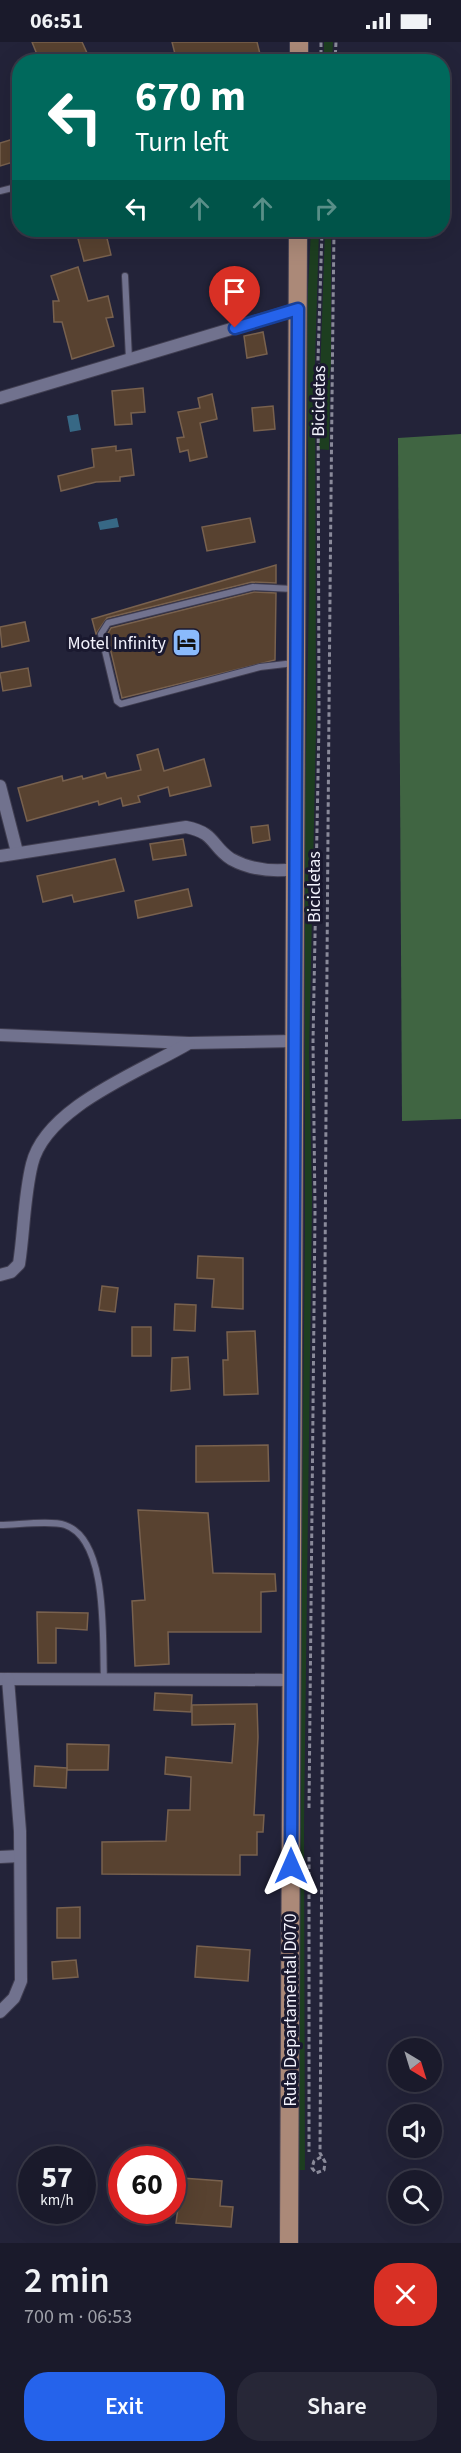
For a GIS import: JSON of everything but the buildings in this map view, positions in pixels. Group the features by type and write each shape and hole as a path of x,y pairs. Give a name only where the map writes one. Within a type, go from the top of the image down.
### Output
{"main road":[{"name":"Ruta Departamental D070","path":"289,2243 298,237"}],"street":[{"path":"0,398 298,309"},
{"path":"0,786 16,852"},
{"path":"0,856 186,826 203,830 230,858 262,870 276,872 296,869"},
{"path":"0,1035 189,1043 295,1041"},
{"path":"0,1275 11,1272 19,1264 32,1164 50,1130 106,1089 189,1043"},
{"path":"0,2012 14,1998 21,1981 20,1856 4,1679 292,1680"},
{"path":"0,1857 20,1856"}],"lane":[{"path":"124,276 129,359"},
{"path":"297,589 253,587 108,623 101,633 117,701 121,704 260,667 297,662"},
{"path":"0,1525 64,1524 87,1543 98,1572 104,1680"}],"path":[{"path":"309,1811 315,1210 313,1042 319,644 318,371 322,237"},
{"name":"Bicicletas","path":"321,2157 314,2161 312,2168 316,2173 324,2170 325,2162 321,2157 325,1071 334,237"},
{"path":"309,1846 309,2152"}],"green space":[{"path":"324,42 333,42 332,54 324,54"},
{"path":"311,237 319,237 315,361 316,729 309,1053 312,1198 304,1825 305,2170 296,2170 299,2059 305,1231 305,803 309,596 307,308"},
{"path":"325,237 331,237 331,365 329,378 320,378"},
{"path":"330,380 329,450 319,449 320,381"},
{"path":"461,434 461,1119 402,1121 398,438"}],"water":[{"path":"78,414 81,430 70,432 67,416"},
{"path":"117,518 119,527 100,530 98,522"}],"place":[{"name":"Motel Infinity","path":"187,643"}],"route":[{"path":"235,328 298,309 291,1866"}]}
